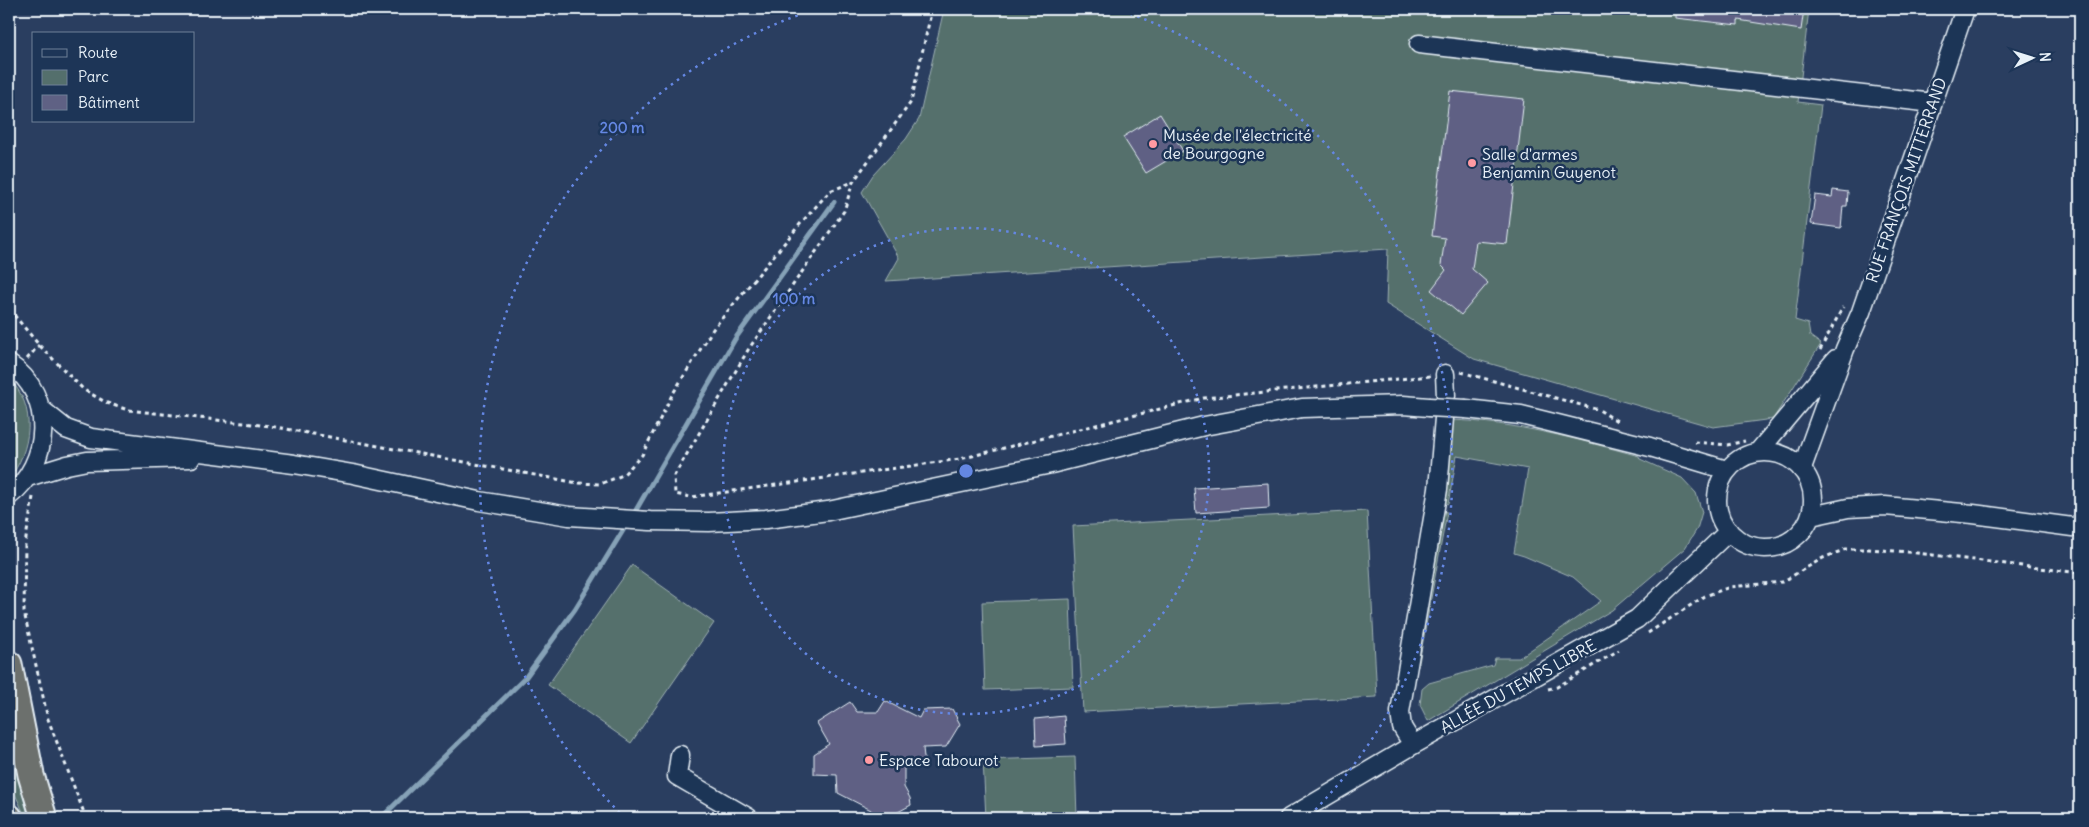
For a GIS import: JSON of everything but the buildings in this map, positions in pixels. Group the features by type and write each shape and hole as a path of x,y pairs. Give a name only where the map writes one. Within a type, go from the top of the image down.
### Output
{"highway":[{"path":"9,664 27,759 44,818"}],"street":[{"name":"RUE FRANÇOIS MITTERRAND","path":"1802,468 1845,349 1862,312 1965,9"},
{"path":"1419,44 1932,103"},
{"name":"RUE FRANÇOIS MITTERRAND","path":"1754,446 1845,349"},
{"path":"9,364 18,370 33,388 41,409 42,436 40,448 28,477 9,496"},
{"path":"1445,374 1446,396"},
{"path":"41,409 58,424 82,436 294,464 353,474 479,501 569,516 650,521 709,522 766,519 828,511 1051,464 1204,426 1302,408 1403,405 1521,415 1650,447 1727,470"},
{"path":"1413,745 1402,727 1400,712 1438,488 1444,418"},
{"path":"1754,446 1789,458 1802,468 1809,478 1813,490 1814,503 1811,516 1805,528 1794,539 1775,547 1753,547 1740,541 1729,532 1720,517 1717,501 1720,485 1727,470 1735,462 1754,446"},
{"path":"28,477 67,465 87,462 233,457"},
{"path":"1811,516 1848,508 1885,506 1965,513 2080,528"},
{"name":"ALLÉE DU TEMPS LIBRE","path":"1289,818 1413,745 1637,619 1729,532"},
{"path":"680,755 677,776 749,818"}],"path":[{"path":"675,494 674,476 748,350 844,211 852,182 911,102 932,9"},
{"path":"9,309 39,344 84,390 107,403 128,410 270,426 578,483 600,484 623,475 642,455 677,387 713,329 801,222 830,191 852,182"},
{"path":"1817,357 1846,299"},
{"path":"1688,440 1754,446"},
{"path":"28,477 33,494 24,544 24,612 48,719 86,818"},
{"path":"1641,637 1705,596 1730,587 1782,582 1823,558 1846,549 1869,548 1908,552 2080,573"},
{"path":"1540,690 1557,687 1624,647"}],"green space":[{"path":"944,9 1809,9 1798,102 1821,105 1795,320 1808,324 1810,336 1821,344 1773,419 1713,427 1474,359 1386,304 1388,249 886,281 899,258 862,192 873,175 906,139 919,119"},
{"path":"9,379 18,390 24,402 28,415 28,429 22,455 17,468 9,479"},
{"path":"1450,420 1474,421 1522,428 1639,456 1640,459 1682,478 1696,493 1702,512 1697,529 1685,548 1612,610 1428,721 1420,705 1422,689 1429,683 1493,665 1495,658 1519,658 1601,601 1573,577 1514,553 1528,469 1457,456 1448,504 1443,501"},
{"path":"1434,510 1447,512 1419,663 1409,668"},
{"path":"1367,511 1377,697 1083,712 1073,526"},
{"path":"632,565 714,623 631,743 548,685"},
{"path":"1070,599 1073,687 985,690 982,602"},
{"path":"9,711 36,818 26,818 9,781"},
{"path":"1075,757 1077,818 986,818 983,760"}],"waterway":[{"path":"632,517 735,339 834,202"},
{"path":"381,818 525,678 575,609 627,524"}],"place":[{"name":"Musée de l'électricité de Bourgogne","path":"1153,144"},
{"name":"Salle d'armes Benjamin Guyenot","path":"1472,163"},
{"name":"Espace Tabourot","path":"869,760"}]}
